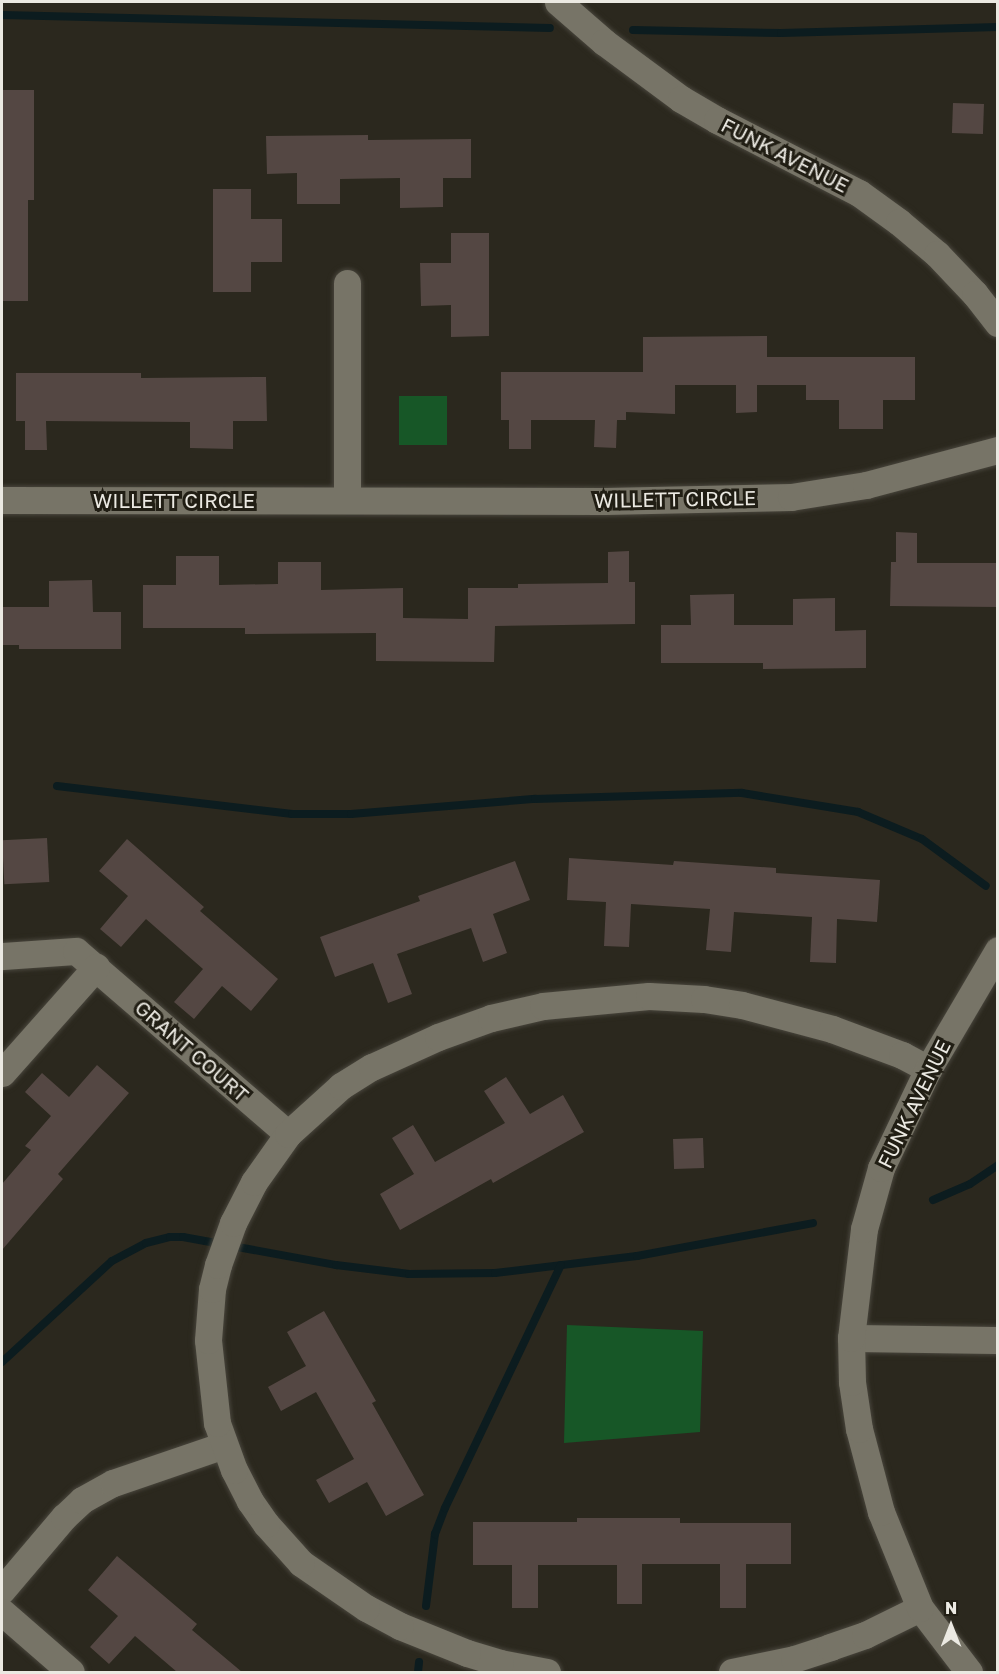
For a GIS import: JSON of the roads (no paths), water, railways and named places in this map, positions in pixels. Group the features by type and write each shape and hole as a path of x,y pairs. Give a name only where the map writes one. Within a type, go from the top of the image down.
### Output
{"street":[{"name":"FUNK AVENUE","path":"558,2 612,49 681,99 849,188 899,222 937,254 975,294 998,323"},
{"path":"347,283 347,500"},
{"name":"WILLETT CIRCLE","path":"2,500 605,501 791,497 866,485 998,450"},
{"name":"FUNK AVENUE","path":"969,1672 920,1608 881,1512 867,1465 852,1382 851,1338 856,1275 864,1229 874,1191 896,1132 928,1069 998,950"},
{"name":"GRANT COURT","path":"2,956 76,951 288,1134"},
{"path":"2,1073 96,967"},
{"path":"547,1672 500,1664 434,1641 400,1626 331,1587 301,1563 266,1524 245,1491 224,1445 215,1413 208,1340 212,1289 233,1223 254,1182 288,1134 341,1086 411,1048 491,1018 543,1006 648,996 704,999 742,1005 832,1029 894,1052 928,1069"},
{"path":"851,1338 998,1340"},
{"path":"2,1590 64,1517 82,1500 113,1483 224,1445"},
{"path":"732,1672 794,1659 821,1650 865,1635 920,1608"},
{"path":"2,1612 71,1672"}],"waterway":[{"path":"2,15 550,28"},
{"path":"633,30 781,33 998,27"},
{"path":"57,786 292,814 351,814 535,799 742,793 858,812 922,839 986,886"},
{"path":"933,1200 970,1184 998,1165"},
{"path":"2,1362 112,1261 146,1243 170,1237 183,1237 336,1265 409,1274 495,1273 637,1256 813,1223"},
{"path":"426,1606 435,1534 445,1508 561,1265"},
{"path":"418,1672 419,1662"}]}
